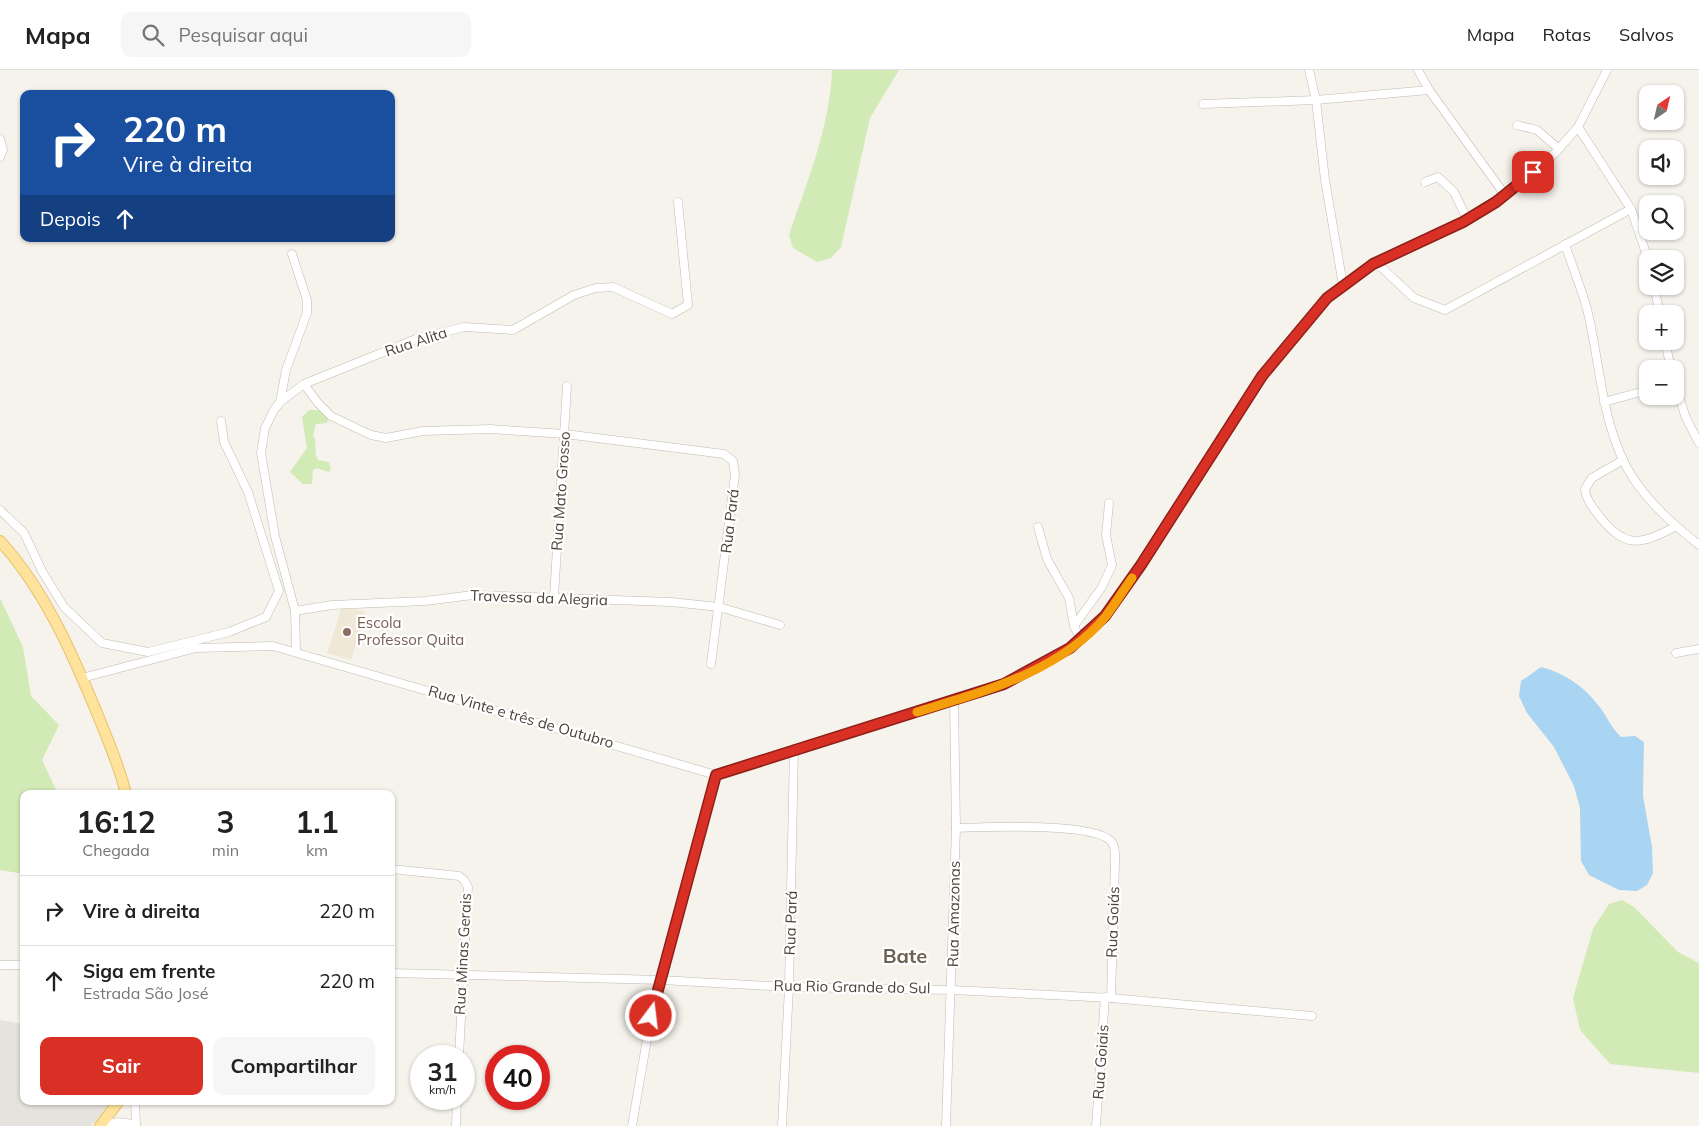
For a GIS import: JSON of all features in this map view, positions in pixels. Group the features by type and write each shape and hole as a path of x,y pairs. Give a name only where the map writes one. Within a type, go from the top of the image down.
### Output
{"main road":[{"path":"0,541 11,554 45,605 82,678 111,749 125,790"},
{"path":"100,1126 116,1105"}],"street":[{"path":"1309,70 1316,100 1325,180 1343,285"},
{"path":"1418,70 1429,90 1505,195"},
{"path":"632,1126 645,1044 716,775 1004,684 1050,661 1081,640 1105,616 1141,565 1262,376 1308,318 1343,285 1373,264 1467,219 1505,195 1559,149 1578,127 1607,70"},
{"path":"1203,104 1316,100 1429,90"},
{"path":"1517,125 1537,130 1559,149"},
{"path":"1578,127 1631,209 1645,250"},
{"path":"0,139 3,150 0,157"},
{"path":"1425,182 1438,177 1454,192 1467,219"},
{"name":"Rua Alita","path":"296,651 295,612 276,536 261,453 265,428 280,402 304,384 440,332 464,327 513,330 574,295 596,288 614,286 672,314 686,308 688,306 688,283 678,202"},
{"path":"1373,264 1382,268 1414,298 1445,310 1631,209"},
{"path":"1565,244 1587,310 1604,402 1623,460 1648,499 1675,527 1699,545"},
{"path":"280,402 286,370 307,313 308,300 292,254"},
{"path":"304,384 318,403 331,416 371,435 386,438 423,431 490,429 565,434"},
{"name":"Rua Mato Grosso","path":"554,597 567,386"},
{"path":"1604,402 1639,392"},
{"path":"1682,405 1686,418 1699,443"},
{"path":"0,510 24,533 42,571 64,607 102,643 148,652 229,632 266,617 279,591 248,492 224,442 221,421"},
{"name":"Rua Pará","path":"565,434 713,451 724,454 735,465 711,664"},
{"path":"1623,460 1588,482 1585,489 1589,503 1615,534 1628,541 1651,539 1675,527"},
{"path":"1074,626 1102,587 1112,565 1106,536 1109,503"},
{"path":"1038,527 1047,559 1069,598 1074,626 1081,640"},
{"name":"Travessa da Alegria","path":"295,612 332,605 425,600 473,595 554,597 671,602 719,607 780,625"},
{"name":"Rua Vinte e três de Outubro","path":"82,678 196,648 256,645 296,651 716,775"},
{"path":"1676,653 1699,649"},
{"name":"Rua Amazonas","path":"946,1126 956,828 954,701"},
{"name":"Rua Pará","path":"782,1126 789,987 794,749"},
{"name":"Rua Goiás","path":"956,828 1056,828 1082,830 1100,834 1114,846 1115,863 1108,998"},
{"name":"Rua Minas Gerais","path":"395,869 459,876 468,887 459,1045"},
{"path":"0,965 20,965"},
{"name":"Rua Rio Grande do Sul","path":"395,974 462,974 661,980 789,987 952,990 1108,998 1312,1016"},
{"name":"Rua Goiais","path":"1096,1126 1108,998"},
{"path":"100,1126 119,1123 129,1123 135,1126 135,1105"},
{"path":"456,1126 457,1110"}],"shaded area":[{"name":"Escola Professor Quita","path":"342,607 366,612 351,660 327,653"},
{"path":"0,1020 20,1024 20,1105 109,1105 91,1126 0,1126"}],"green space":[{"path":"832,70 899,70 870,118 841,247 831,258 817,262 793,248 789,235 810,175 822,133 827,112"},
{"path":"309,410 320,410 328,419 327,423 316,424 313,435 318,460 329,462 331,469 329,472 316,468 313,470 312,484 303,484 290,472 307,448 302,417"},
{"path":"0,598 23,647 31,696 59,725 42,760 56,790 20,790 20,873 0,870"},
{"path":"1622,900 1634,907 1678,952 1699,963 1699,1073 1610,1064 1580,1030 1573,998 1593,929 1609,904"}],"water":[{"path":"1541,667 1558,673 1580,686 1598,705 1621,737 1635,736 1644,742 1643,796 1652,847 1653,873 1647,885 1637,891 1619,890 1589,875 1581,861 1580,808 1574,786 1554,747 1527,713 1519,696 1521,681"}],"slow traffic":[{"path":"917,712 1004,684 1050,661 1090,632 1105,616 1132,578"}],"place":[{"name":"Escola Professor Quita","path":"347,632"}],"district":[{"name":"Bate","path":"905,956"}],"route":[{"path":"651,1016 716,775 1004,684 1050,661 1070,648 1090,632 1105,616 1141,565 1193,480 1262,376 1288,342 1327,298 1373,264 1463,222 1496,202 1522,183 1533,172"}]}
